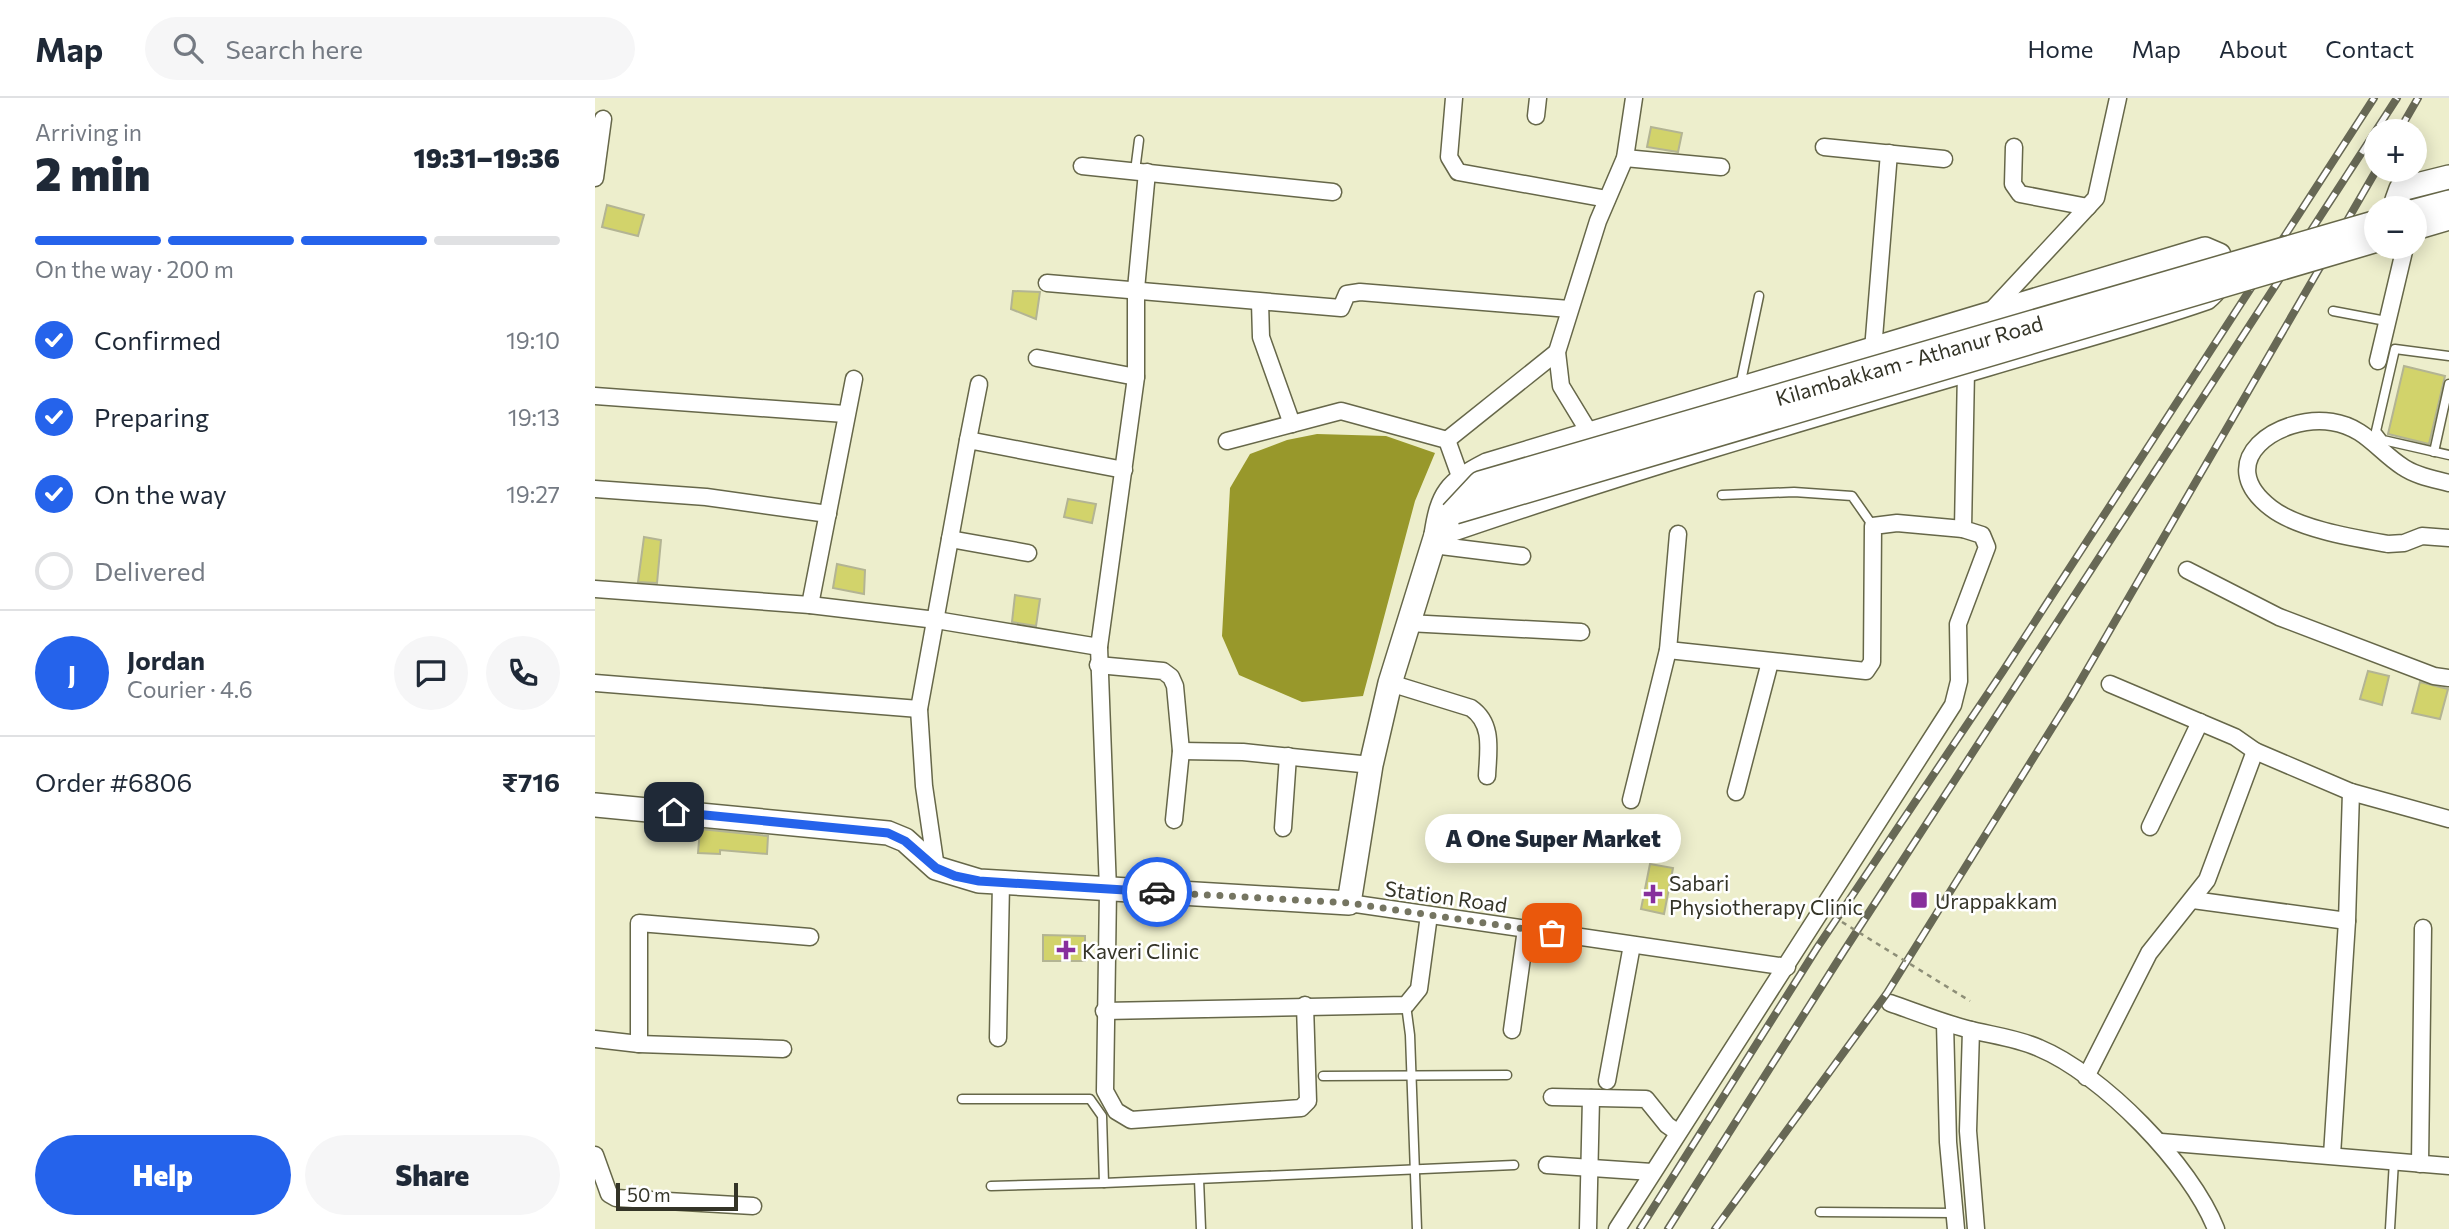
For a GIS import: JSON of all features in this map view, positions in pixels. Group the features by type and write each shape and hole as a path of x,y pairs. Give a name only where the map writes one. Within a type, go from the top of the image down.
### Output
{"street":[{"path":"1454,98 1449,157 1458,172 1608,199"},
{"path":"1536,116 1538,98"},
{"path":"1589,432 1561,386 1557,352 1569,309 1625,158 1633,98"},
{"path":"1963,529 1966,370 1987,315 2096,198 2118,98"},
{"path":"595,178 603,119"},
{"path":"1824,147 1944,159"},
{"path":"2014,147 2013,184 2020,194 2088,207"},
{"path":"1873,350 1889,153"},
{"path":"1625,158 1721,167"},
{"path":"1082,166 1333,192"},
{"path":"1141,172 1136,289 1136,377 1098,665 1108,890 1104,1011 1105,1091 1117,1111 1131,1120 1301,1108 1308,1101 1305,1005"},
{"path":"2398,196 2401,189 2449,177"},
{"path":"2427,208 2449,202"},
{"path":"2427,224 2449,218"},
{"name":"Kilambakkam - Athanur Road","path":"1349,903 1371,765 1389,683 1434,540 1452,513 1480,484 2364,226"},
{"path":"2427,232 2449,229"},
{"name":"Kilambakkam - Athanur Road","path":"1452,513 2364,244"},
{"path":"2205,249 2219,255 2223,267 2215,290 2206,298 2126,326 1966,370 1529,503 1434,540 1440,505 1461,479 1487,465 2189,252 2205,249"},
{"path":"2378,361 2402,259"},
{"path":"1047,282 1341,308 1347,294 1360,292 1569,309"},
{"path":"1260,302 1261,337 1292,424"},
{"path":"1447,440 1557,352"},
{"path":"1037,358 1136,377"},
{"path":"810,605 845,414 854,379"},
{"path":"936,868 924,786 919,709 979,384"},
{"path":"595,396 845,414"},
{"path":"1227,441 1341,411 1447,440"},
{"path":"2449,483 2406,469 2371,438 2355,428 2332,422 2309,421 2284,426 2265,437 2247,463 2248,483 2258,496 2273,510 2295,521 2388,544 2404,543 2421,536 2449,538"},
{"path":"968,440 1124,470"},
{"path":"1447,440 1461,479"},
{"path":"595,489 706,496 828,514"},
{"path":"1617,1229 1953,705 1959,681 1958,624 1987,547 1982,535 1963,529 1897,523 1873,526 1869,669 1860,673 1668,650"},
{"path":"1631,800 1668,650 1678,534"},
{"path":"950,539 1028,553"},
{"path":"1434,540 1522,556"},
{"path":"2187,570 2279,618 2434,676 2449,678"},
{"path":"595,589 810,605 936,621 1099,647"},
{"path":"1408,623 1581,632"},
{"path":"1736,792 1770,662"},
{"path":"1098,665 1163,671 1171,677 1175,686 1181,751 1174,820"},
{"path":"595,683 919,709"},
{"path":"1389,683 1471,708 1481,715 1486,725 1487,776"},
{"path":"2110,684 2235,737 2255,751 2350,792 2449,819"},
{"path":"2150,827 2200,722"},
{"path":"1181,751 1288,756 1371,765"},
{"path":"2086,1077 2149,953 2207,880 2255,751"},
{"path":"1283,828 1288,756"},
{"path":"2332,1155 2347,921 2350,792"},
{"path":"595,805 888,833 905,841 936,868 955,876 1001,883 1349,903"},
{"path":"998,1038 1001,883"},
{"path":"2193,900 2347,921"},
{"name":"Station Road","path":"1349,903 1787,967"},
{"path":"1104,1011 1406,1004 1419,989 1429,915"},
{"path":"639,1044 639,923 810,937"},
{"path":"2420,1164 2423,928"},
{"path":"1513,1030 1526,929"},
{"path":"1607,1081 1632,945"},
{"path":"1890,1003 1945,1023 2040,1048 2086,1077 2161,1142 2180,1165 2216,1229"},
{"path":"1945,1023 1955,1221"},
{"path":"1971,1030 1968,1131 1976,1229"},
{"path":"595,1039 639,1044 783,1049"},
{"path":"1552,1097 1646,1099 1667,1125 1677,1132"},
{"path":"1588,1229 1591,1098"},
{"path":"2161,1142 2449,1166"},
{"path":"595,1155 609,1194 616,1198 753,1206"},
{"path":"1547,1166 1653,1172"}],"lane":[{"path":"1139,140 1141,172"},
{"path":"1739,389 1759,296"},
{"path":"2333,311 2386,321"},
{"path":"2449,356 2395,349 2377,425 2378,436 2383,440 2449,456"},
{"path":"2434,452 2446,408 2449,384"},
{"path":"1722,495 1794,492 1852,496 1873,526"},
{"path":"1406,1004 1412,1076 1417,1229"},
{"path":"1323,1076 1507,1075"},
{"path":"962,1099 1090,1099 1102,1116 1104,1182"},
{"path":"2390,1229 2394,1161"},
{"path":"991,1186 1514,1165"},
{"path":"1199,1179 1201,1229"},
{"path":"1820,1212 1955,1221"}],"path":[{"path":"1842,922 1970,1001"}],"shaded area":[{"path":"1317,434 1386,436 1435,453 1415,501 1363,696 1302,702 1239,675 1222,636 1230,488 1250,454 1287,440"}],"building":[{"path":"1651,127 1682,133 1678,152 1647,147"},
{"path":"607,205 644,215 638,236 602,227"},
{"path":"1013,291 1040,292 1036,319 1011,309"},
{"path":"2404,366 2445,376 2429,444 2388,434"},
{"path":"1068,499 1096,504 1092,523 1064,517"},
{"path":"644,537 661,540 657,583 638,582"},
{"path":"837,564 865,570 864,594 833,588"},
{"path":"1015,595 1040,599 1036,626 1012,622"},
{"path":"2368,671 2389,676 2382,705 2360,699"},
{"path":"2420,682 2448,689 2440,719 2412,713"},
{"path":"700,829 768,836 767,854 720,850 720,854 698,853"},
{"path":"1650,864 1673,868 1664,914 1641,909"},
{"path":"1043,935 1085,936 1085,961 1043,961"}],"railway":[{"path":"1640,1229 1817,948 2003,671 2374,98"},
{"path":"1668,1229 1844,951 2397,98"},
{"path":"2406,119 2418,98"},
{"path":"1715,1229 1887,993 2070,699 2369,182"}],"way so far":[{"path":"1157,892 1349,903 1552,933"}],"place":[{"name":"Sabari Physiotherapy Clinic","path":"1653,894"},
{"name":"Urappakkam","path":"1919,900"},
{"name":"A One Super Market","path":"1552,933"},
{"name":"Kaveri Clinic","path":"1066,950"}],"route":[{"path":"674,812 888,833 905,841 936,868 955,876 979,881 1157,892"}]}
